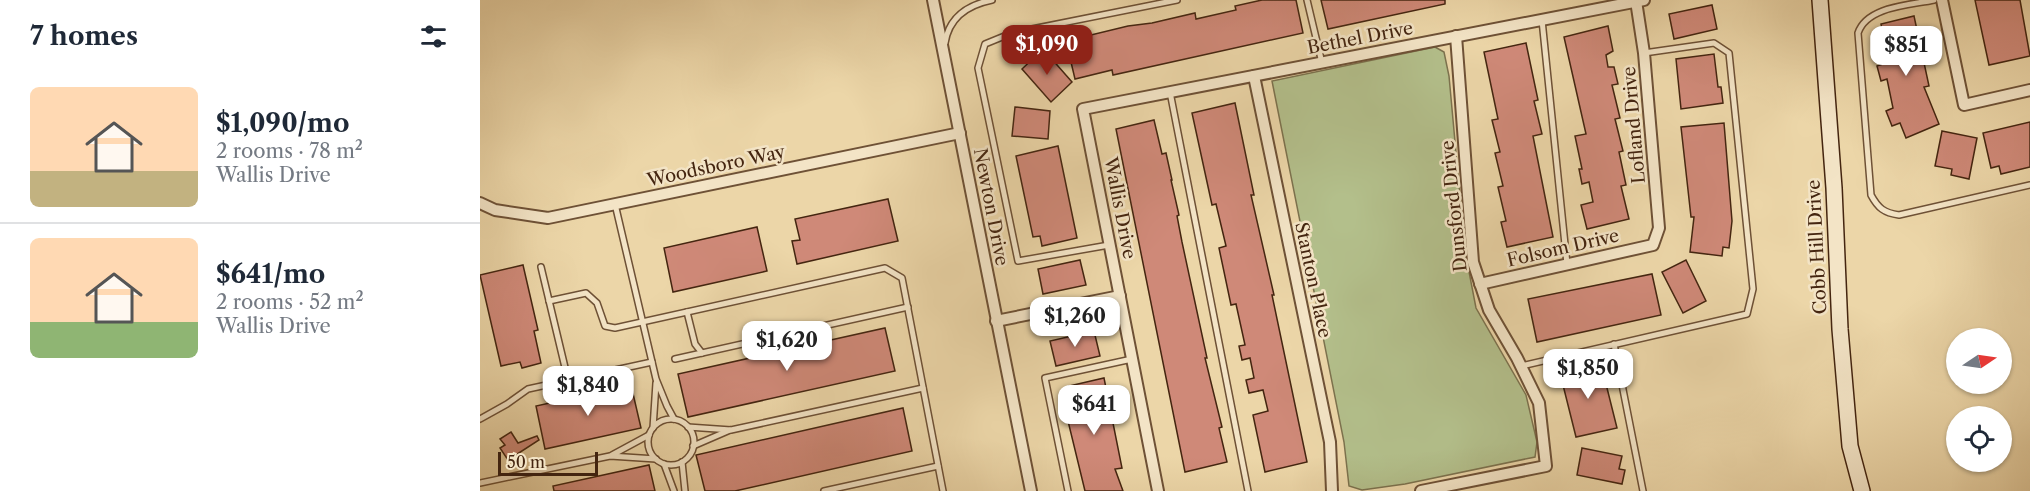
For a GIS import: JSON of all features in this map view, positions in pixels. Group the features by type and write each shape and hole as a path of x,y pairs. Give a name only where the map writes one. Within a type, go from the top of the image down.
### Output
{"street":[{"name":"Newton Drive","path":"933,0 1031,491"},
{"name":"Cobb Hill Drive","path":"1820,0 1834,188 1840,329 1850,446 1862,491"},
{"path":"1942,0 1964,105 2030,90"},
{"name":"Bethel Drive","path":"1083,109 1640,1"},
{"name":"Lofland Drive","path":"1640,1 1659,228 1653,244"},
{"name":"Dunsford Drive","path":"1434,490 1546,466 1539,403 1489,310 1473,262 1456,36"},
{"name":"Stanton Place","path":"1254,76 1330,442 1332,491"},
{"name":"Wallis Drive","path":"1083,109 1158,491"},
{"name":"Woodsboro Way","path":"480,203 495,210 548,218 960,133"},
{"name":"Folsom Drive","path":"1480,284 1653,244"},
{"path":"996,321 1120,296"},
{"path":"1421,491 1434,490"}],"lane":[{"path":"944,54 947,30 953,21 967,8 992,0"},
{"path":"1110,244 1018,261 978,68 986,44 1012,33 1176,0"},
{"path":"1308,0 1322,63"},
{"path":"1934,0 1885,10 1866,20 1858,33 1870,195 1877,207 1889,214 1899,215 2030,185"},
{"path":"1542,20 1567,264"},
{"path":"1521,366 1747,314 1753,289 1729,53 1714,44 1644,53"},
{"path":"1170,92 1248,491"},
{"path":"615,204 656,379 674,419 688,427 731,430 923,388"},
{"path":"542,267 568,380"},
{"path":"549,301 586,293 597,303 605,326 615,328 885,268 902,278 943,491"},
{"path":"675,359 908,307"},
{"path":"687,312 695,344 702,353"},
{"path":"1614,345 1643,491"},
{"path":"1068,491 1045,378 1132,359"},
{"path":"480,419 507,404 528,388 652,362"},
{"path":"656,379 652,428 648,445 656,459 664,464 675,465 682,462 692,452 693,438 688,427"},
{"path":"652,428 666,420 674,419"},
{"path":"693,446 731,430"},
{"path":"610,456 649,435"},
{"path":"480,482 610,456 656,459"},
{"path":"682,462 685,491"},
{"path":"664,464 674,491"},
{"path":"824,491 938,466"}],"green space":[{"path":"1435,47 1444,52 1449,76 1465,251 1476,308 1526,395 1537,442 1535,457 1405,484 1362,490 1349,486 1344,442 1272,81"}],"building":[{"path":"1262,0 1296,0 1303,33 1113,75 1112,70 1075,79 1066,41 1195,13 1196,19 1236,10 1235,6"},
{"path":"1321,0 1445,0 1445,4 1328,29"},
{"path":"1975,0 2020,0 2030,56 1989,65"},
{"path":"1712,5 1717,29 1674,39 1669,14"},
{"path":"1914,16 1929,86 1924,87 1939,124 1906,138 1900,123 1892,126 1886,111 1893,108 1887,79 1881,81 1877,66 1883,64 1877,35 1883,34 1881,24"},
{"path":"1608,26 1613,51 1606,55 1608,67 1614,67 1618,84 1612,85 1620,118 1615,119 1623,151 1619,152 1626,185 1621,186 1629,219 1587,229 1581,205 1593,202 1589,182 1582,184 1579,169 1582,169 1575,136 1586,134 1564,37"},
{"path":"1526,43 1538,100 1534,101 1542,134 1533,136 1553,237 1507,247 1501,222 1506,221 1498,187 1503,186 1495,153 1500,152 1492,120 1498,119 1484,52"},
{"path":"1043,49 1072,82 1051,102 1022,69"},
{"path":"1714,54 1718,87 1721,87 1723,103 1681,109 1676,59"},
{"path":"1235,103 1254,195 1251,195 1274,295 1272,295 1307,462 1265,472 1253,415 1268,411 1263,390 1249,393 1246,380 1254,378 1250,358 1242,360 1239,346 1245,345 1236,304 1231,305 1219,248 1226,246 1216,204 1212,205 1192,113"},
{"path":"1015,107 1050,111 1048,139 1012,136"},
{"path":"1154,120 1162,154 1166,153 1172,180 1182,242 1207,358 1205,358 1222,427 1219,428 1227,462 1185,472 1116,129"},
{"path":"2030,122 2030,167 2001,174 1999,166 1991,168 1983,133"},
{"path":"1724,123 1732,221 1729,248 1723,247 1722,256 1690,252 1694,217 1691,217 1681,127"},
{"path":"1942,131 1977,138 1969,179 1951,175 1952,169 1935,166"},
{"path":"1058,146 1077,238 1042,246 1040,236 1033,237 1016,156"},
{"path":"888,199 898,241 797,264 792,241 800,240 795,219"},
{"path":"757,227 767,271 673,292 664,248"},
{"path":"1080,260 1086,285 1043,294 1038,269"},
{"path":"1686,260 1706,301 1683,313 1662,272"},
{"path":"523,265 538,330 534,331 541,363 522,368 520,362 501,366 480,275"},
{"path":"1652,274 1661,315 1537,342 1528,299"},
{"path":"885,328 895,371 688,417 678,374"},
{"path":"1094,331 1100,356 1056,366 1050,341"},
{"path":"1601,364 1617,428 1576,437 1560,373"},
{"path":"1104,378 1122,468 1115,469 1123,491 1085,491 1065,400 1071,398 1069,386"},
{"path":"631,385 641,428 545,449 536,406"},
{"path":"903,408 912,451 735,491 705,491 696,455"},
{"path":"511,432 518,443 537,436 539,440 508,460 500,448 505,445 500,439"},
{"path":"1582,448 1622,456 1619,469 1625,470 1622,484 1577,475"},
{"path":"649,465 655,491 554,491 553,486"}]}
